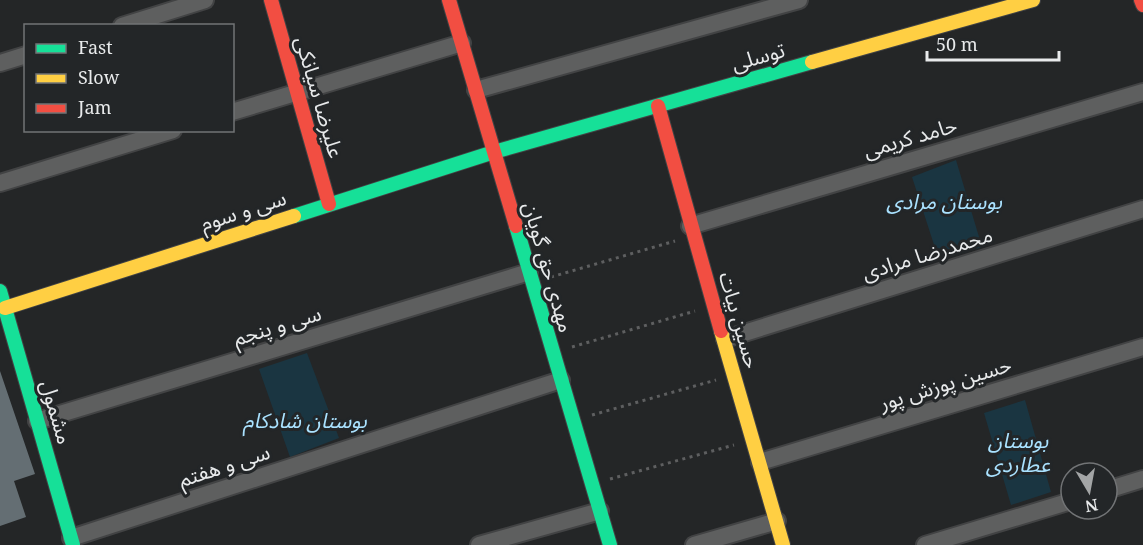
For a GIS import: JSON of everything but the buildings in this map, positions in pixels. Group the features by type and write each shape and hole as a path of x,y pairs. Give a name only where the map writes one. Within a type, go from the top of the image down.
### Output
{"street":[{"path":"128,24 205,0"},
{"name":"علیرضا سیانکی","path":"271,0 329,204"},
{"name":"مهدی حق گویان","path":"449,0 610,545"},
{"path":"476,90 799,0"},
{"name":"توسلی","path":"494,152 1033,0"},
{"path":"1142,0 1143,5"},
{"path":"234,111 462,43"},
{"path":"0,63 24,56"},
{"name":"حامد کریمی","path":"692,231 1143,93"},
{"name":"حسین بیات","path":"658,106 783,545"},
{"path":"0,183 166,132"},
{"name":"سی و سوم","path":"5,308 494,152"},
{"name":"محمدرضا مرادی","path":"725,339 1143,209"},
{"name":"سی و پنجم","path":"37,421 531,277"},
{"name":"مشمول","path":"0,291 72,541"},
{"name":"حسین پوزش پور","path":"760,462 1143,346"},
{"name":"سی و هفتم","path":"72,541 561,380"},
{"path":"1119,486 1143,479"},
{"path":"925,545 1059,505"},
{"path":"479,545 600,511"},
{"path":"694,545 777,522"}],"path":[{"path":"531,277 692,231"},
{"path":"553,353 714,305"},
{"path":"573,421 735,374"},
{"path":"592,484 753,439"}],"green space":[{"name":"بوستان مرادی","path":"956,160 982,247 939,260 912,177"},
{"name":"بوستان شادکام","path":"307,353 339,438 290,457 259,369"},
{"name":"بوستان عطاردی","path":"1025,400 1051,492 1011,505 984,413"}],"traffic: fast":[{"path":"294,216 494,152 812,62"},
{"path":"516,226 610,545"},
{"path":"0,291 73,545"}],"traffic: slow":[{"path":"812,62 1033,0"},
{"path":"5,308 294,216"},
{"path":"721,331 783,545"}],"traffic: jam":[{"path":"271,0 329,204"},
{"path":"449,0 516,226"},
{"path":"1141,0 1143,5"},
{"path":"658,106 721,331"}]}
